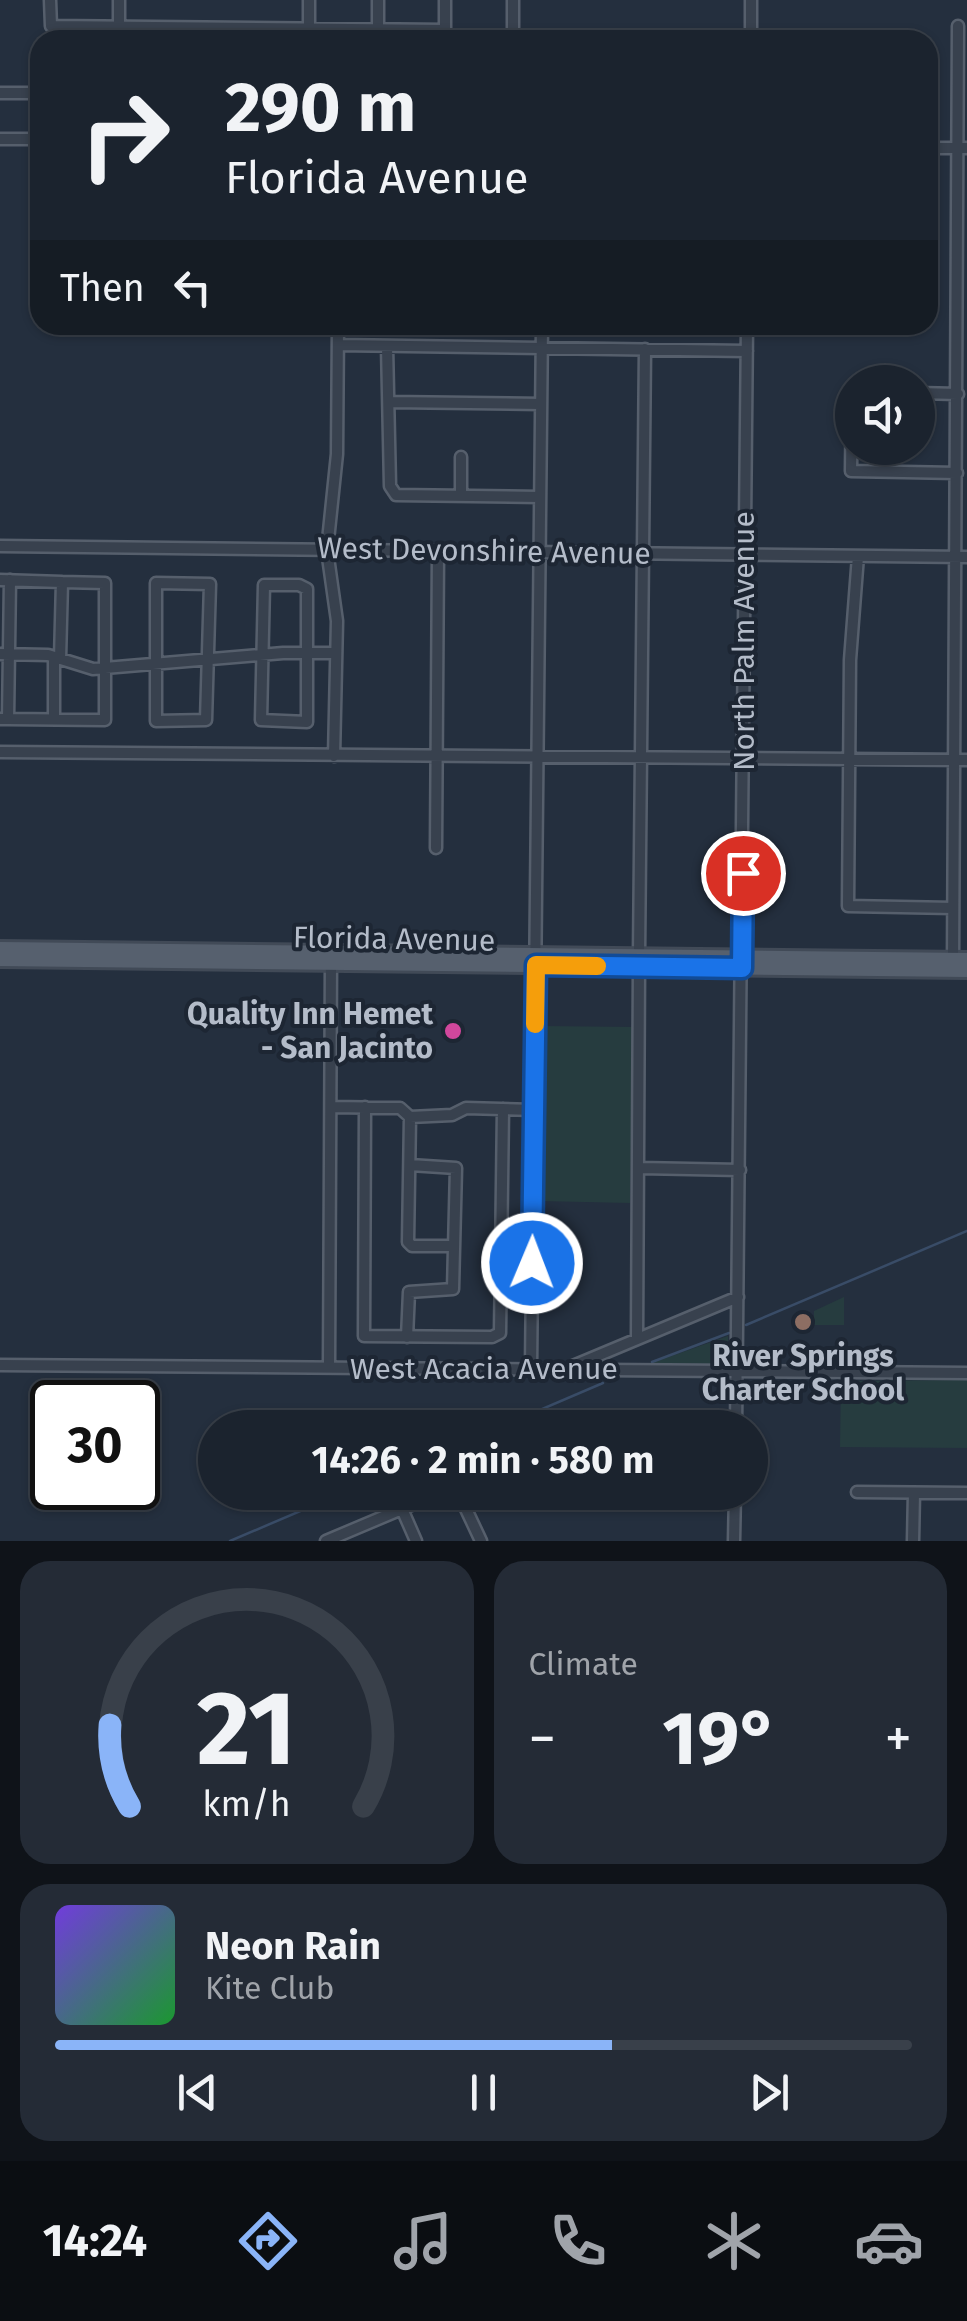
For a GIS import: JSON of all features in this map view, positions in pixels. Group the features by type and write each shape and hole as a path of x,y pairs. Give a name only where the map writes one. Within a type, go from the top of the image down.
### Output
{"main road":[{"name":"Florida Avenue","path":"0,948 194,950 331,958"},
{"path":"87,961 187,956 194,950"},
{"name":"Florida Avenue","path":"742,962 830,957 960,965"},
{"name":"Florida Avenue","path":"0,960 331,958 960,965"}],"street":[{"path":"50,0 51,26 176,30"},
{"path":"119,0 119,26"},
{"path":"308,0 309,29"},
{"path":"378,0 378,30"},
{"path":"294,30 445,30 445,0"},
{"path":"512,30 513,0"},
{"path":"750,30 751,0"},
{"path":"958,26 963,148 957,472 962,558 961,760 954,908 960,965"},
{"path":"0,92 30,93"},
{"path":"0,139 30,139"},
{"path":"334,756 336,653 328,550 337,454 338,335"},
{"path":"531,1369 530,1110 536,960 540,552 537,403 542,335"},
{"name":"North Palm Avenue","path":"736,1410 747,335"},
{"path":"338,345 746,351"},
{"path":"387,346 386,400 390,402 537,403"},
{"path":"637,1340 645,349"},
{"path":"935,393 958,394"},
{"path":"390,402 390,486 396,496 540,497"},
{"path":"461,496 462,457"},
{"path":"851,465 851,471 957,472"},
{"name":"West Devonshire Avenue","path":"0,546 962,558"},
{"path":"436,848 438,551"},
{"path":"858,556 850,660 848,906 954,908"},
{"path":"5,580 105,583 106,720 4,719 5,580"},
{"path":"54,720 62,582"},
{"path":"156,583 210,584 208,661 206,720 156,721 156,583"},
{"path":"264,585 299,585 307,589 308,653 307,722 261,720 264,585"},
{"path":"4,655 57,658 104,668 336,653"},
{"path":"0,752 961,760"},
{"path":"328,1368 331,958"},
{"path":"332,1107 400,1108 410,1117 452,1115 466,1108 530,1110"},
{"path":"364,1107 364,1336 406,1337 500,1334 504,1109"},
{"path":"410,1117 408,1242 412,1246 454,1246"},
{"path":"406,1337 409,1292 453,1289 456,1168 410,1166"},
{"path":"640,1168 740,1170"},
{"path":"566,1370 738,1297"},
{"name":"West Acacia Avenue","path":"0,1365 967,1373"},
{"path":"857,1492 967,1493"},
{"path":"914,1493 914,1541"},
{"path":"326,1541 397,1510"},
{"path":"403,1510 416,1541"},
{"path":"466,1510 481,1541"},
{"path":"734,1541 735,1510"}],"green space":[{"path":"542,1026 633,1027 630,1203 539,1201"},
{"path":"844,1297 844,1325 814,1325 814,1311"},
{"path":"728,1336 728,1358 723,1364 652,1363"},
{"path":"967,1380 967,1448 840,1447 841,1381"}],"waterway":[{"path":"746,1325 967,1231"},
{"path":"652,1362 729,1333"},
{"path":"540,1410 603,1383"},
{"path":"230,1541 303,1510"}],"slow traffic":[{"path":"535,1024 536,965 597,966"}],"place":[{"name":"Quality Inn Hemet - San Jacinto","path":"453,1031"},
{"name":"River Springs Charter School","path":"803,1322"}],"route":[{"path":"532,1263 536,965 742,968 743,873"}]}
